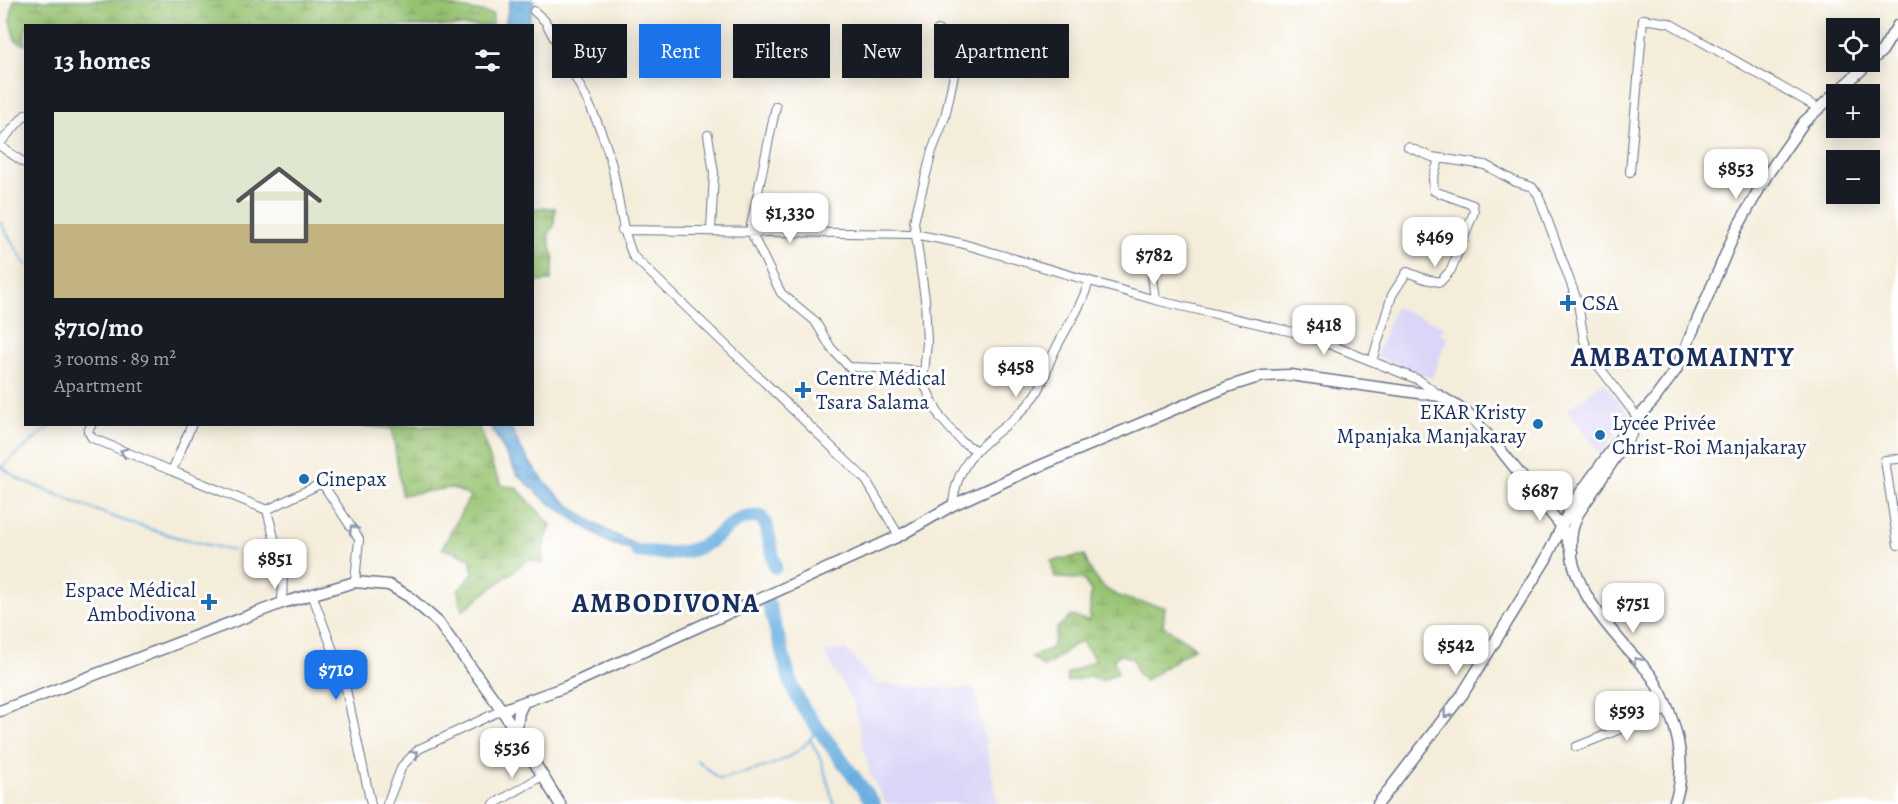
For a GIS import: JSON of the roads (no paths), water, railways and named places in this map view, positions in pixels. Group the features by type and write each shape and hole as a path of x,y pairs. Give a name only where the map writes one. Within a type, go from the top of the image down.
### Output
{"main road":[{"path":"1541,499 1558,512 1563,512 1573,503 1676,370 1736,230 1767,175 1804,122 1882,51 1898,25"},
{"path":"502,710 565,687 689,626 897,534 953,505 1088,445 1227,387 1262,376 1290,375 1440,396 1468,413 1564,523 1578,581 1605,623 1653,679 1667,710 1679,747 1680,769 1673,803"},
{"path":"1572,552 1572,527 1578,514 1630,436 1638,418"},
{"path":"1541,499 1558,523 1556,541"},
{"path":"1378,804 1462,694 1546,559 1573,503"},
{"path":"1564,523 1578,514"},
{"path":"1546,559 1560,550 1574,565"},
{"path":"0,711 282,603 355,582 389,585 425,609 438,622 502,710 560,804"},
{"path":"516,736 519,712 524,702"}],"street":[{"path":"534,11 545,21 591,110 611,161 622,230 633,256 866,480 897,534"},
{"path":"1630,172 1643,19 1670,23 1818,108"},
{"path":"953,78 945,117 932,151 914,222 914,234 925,299 927,343 923,382 940,417 961,441 975,450"},
{"path":"776,106 750,230 781,293 815,321 831,348 849,367 905,369 924,374"},
{"path":"24,116 0,144 24,162"},
{"path":"708,135 714,172 711,230"},
{"path":"1408,147 1439,159 1485,165 1516,182 1532,187 1538,194 1578,303 1584,340 1591,356 1638,418"},
{"path":"1372,361 1392,295 1407,272 1440,282 1451,270 1474,212 1473,205 1434,191 1433,179 1439,159"},
{"path":"622,230 914,234 960,243 1155,300 1306,335 1419,380 1440,396"},
{"path":"1154,247 1151,268 1155,300"},
{"path":"953,505 954,485 975,450 1013,419 1034,397 1052,357 1084,302 1089,281"},
{"path":"91,426 88,431 92,438 267,510 322,483 359,539 355,582"},
{"path":"172,471 191,426"},
{"path":"1898,459 1885,460 1898,545"},
{"path":"267,510 283,573 282,603"},
{"path":"312,594 344,681 371,804"},
{"path":"387,804 402,766 419,749 502,710"},
{"path":"1576,747 1667,710"},
{"path":"494,804 542,776"}],"water":[{"path":"510,0 534,0 528,24 505,24"},
{"path":"491,426 510,426 532,465 562,499 598,525 639,546 637,551 609,543 545,500 517,474"}],"waterway":[{"path":"0,222 24,262"},
{"path":"0,468 51,426"},
{"path":"3,468 17,478 122,520 175,537 232,550"},
{"path":"637,551 665,553 692,550 709,542 738,521 761,517 767,527 775,567"},
{"path":"769,605 792,687 803,708 874,804"},
{"path":"818,728 810,739 821,760 834,804"},
{"path":"697,760 719,779 781,761 802,748 810,739"}],"place":[{"name":"CSA","path":"1568,303"},
{"name":"Centre Médical Tsara Salama","path":"803,390"},
{"name":"EKAR Kristy Mpanjaka Manjakaray","path":"1538,424"},
{"name":"Lycée Privée Christ-Roi Manjakaray","path":"1600,435"},
{"name":"Cinepax","path":"304,479"},
{"name":"Espace Médical Ambodivona","path":"209,602"}],"district":[{"name":"AMBATOMAINTY","path":"1683,357"},
{"name":"AMBODIVONA","path":"666,603"}]}
